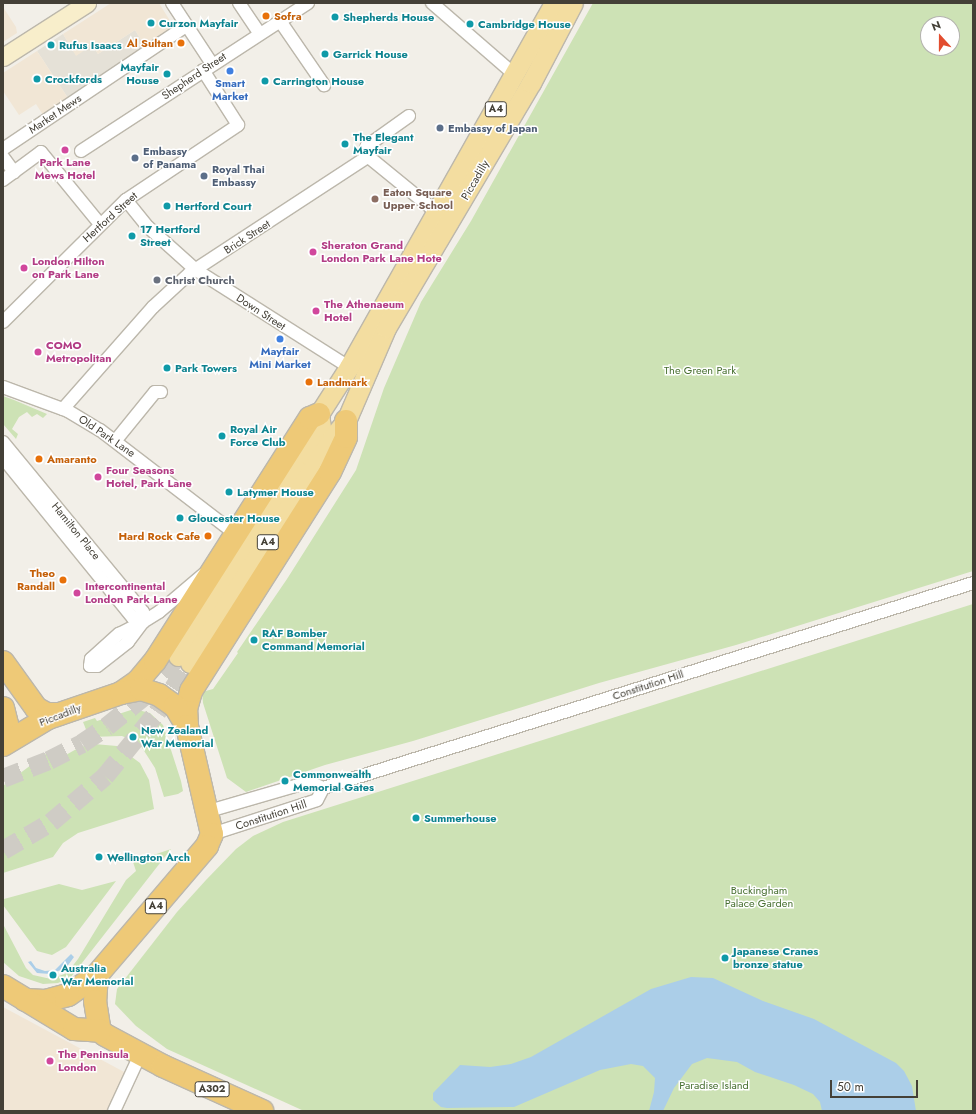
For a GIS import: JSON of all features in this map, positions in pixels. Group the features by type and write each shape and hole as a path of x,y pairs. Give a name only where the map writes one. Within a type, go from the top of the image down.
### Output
{"highway":[{"name":"A4","path":"121,693 149,669 237,535 310,418 319,414"},
{"name":"A4","path":"3,986 25,1000 45,1001 68,995 97,975 207,846 212,834 209,811 198,776 187,726 186,709 191,691 330,472 346,437 346,421"},
{"path":"3,662 36,708 47,714 59,714"},
{"name":"A4","path":"121,693 141,689 159,694 175,706 187,726"},
{"name":"Piccadilly","path":"3,745 30,728 59,714 121,693"},
{"path":"3,708 7,724 3,738"},
{"path":"97,975 96,1001 100,1031"},
{"name":"A302","path":"25,1000 74,1029 100,1031 140,1055 262,1111"}],"main road":[{"name":"Piccadilly","path":"319,414 349,367 515,75 554,3"},
{"name":"Piccadilly","path":"346,421 386,328 456,214 573,3"},
{"name":"A4","path":"319,414 321,427 307,454 184,659 332,438 346,421"}],"street":[{"path":"3,57 87,3"},
{"name":"Hertford Street","path":"3,322 100,224 126,200 238,125 186,26 172,3"},
{"path":"239,3 259,33"},
{"name":"Shepherd Street","path":"81,151 259,33 308,3"},
{"path":"432,3 515,75"},
{"path":"280,21 324,85"},
{"name":"Market Mews","path":"3,149 186,26"},
{"path":"409,116 367,146 365,150 367,158 436,214 446,218 456,214"},
{"path":"3,180 41,152 100,224"},
{"path":"3,157 14,172"},
{"name":"Brick Street","path":"63,409 153,307 196,270 367,158"},
{"name":"Down Street","path":"126,200 148,227 196,270 349,367"},
{"name":"Old Park Lane","path":"3,387 63,409 116,440 237,535"},
{"path":"116,440 155,392 161,392"},
{"name":"Hamilton Place","path":"3,442 143,612 143,622 134,618 3,458"},
{"path":"143,622 216,565"},
{"name":"Constitution Hill","path":"209,811 308,782 323,788 973,583"},
{"name":"Constitution Hill","path":"212,834 316,800 323,788"},
{"path":"114,1111 140,1055"}],"shaded area":[{"path":"111,3 159,3 175,29 146,48 135,30 98,54 92,45 76,56 63,34"},
{"path":"3,7 16,27 17,33 3,42"},
{"path":"135,30 146,48 68,98 37,51 63,34 76,55 92,45 98,54"},
{"name":"Crockfords","path":"37,51 68,98 43,115 36,104 19,115 3,91 3,73"},
{"name":"The Peninsula London","path":"3,1007 126,1073 108,1111 3,1111"}],"green space":[{"name":"The Green Park","path":"593,3 973,3 973,571 736,645 599,683 413,741 325,765 246,792 227,778 203,703 202,692 213,689 238,653 237,652 287,579 356,470 384,388 421,302 471,221"},
{"path":"3,396 47,414 43,418 37,414 32,417 27,412 19,417 12,429 18,434 16,439 3,424"},
{"name":"Buckingham Palace Garden","path":"973,604 973,1111 304,1111 167,1049 136,1026 115,1004 117,989 177,912 206,880 236,849 253,836 283,822"},
{"path":"134,709 150,713 163,725 181,781 183,791 178,794 164,797 155,768 139,743 122,736 89,737 83,722 95,718 97,721"},
{"path":"94,744 117,746 140,763 149,780 154,809 78,833 63,843 53,857 3,873 3,786 51,750 57,760 80,747"},
{"path":"171,849 71,977 58,983 43,984 19,976 3,962 3,924 26,968 33,975 51,979 67,973 78,959 126,880 136,871 133,862"},
{"path":"116,881 66,947 52,955 37,951 3,905 4,899 59,884 82,890"}],"water":[{"path":"71,954 74,957 66,968 50,974 37,973 28,962 31,961 36,968 45,971 55,970"},
{"path":"691,977 713,978 763,1001 814,1019 896,1063 904,1071 912,1086 916,1111 822,1111 820,1102 813,1094 794,1085 755,1072 737,1062 707,1058 692,1064 674,1088 663,1111 649,1111 654,1092 655,1078 643,1066 631,1064 600,1070 514,1107 447,1108 441,1107 433,1100 433,1093 460,1065 490,1067 511,1064 531,1057 651,989"}],"tunnel":[{"path":"3,778 49,760 82,743 107,726 144,696 178,656"},
{"path":"3,850 51,822 105,776 157,712 190,663"}],"place":[{"name":"Sofra","path":"266,16"},
{"name":"Shepherds House","path":"335,17"},
{"name":"Curzon Mayfair","path":"151,23"},
{"name":"Cambridge House","path":"470,24"},
{"name":"Al Sultan","path":"181,43"},
{"name":"Rufus Isaacs","path":"51,45"},
{"name":"Garrick House","path":"325,54"},
{"name":"Smart Market","path":"230,71"},
{"name":"Mayfair House","path":"167,74"},
{"name":"Crockfords","path":"37,79"},
{"name":"Carrington House","path":"265,81"},
{"name":"Embassy of Japan","path":"440,128"},
{"name":"The Elegant Mayfair","path":"345,144"},
{"name":"Park Lane Mews Hotel","path":"65,150"},
{"name":"Embassy of Panama","path":"135,158"},
{"name":"Royal Thai Embassy","path":"204,176"},
{"name":"Eaton Square Upper School","path":"375,199"},
{"name":"Hertford Court","path":"167,206"},
{"name":"17 Hertford Street","path":"132,236"},
{"name":"Sheraton Grand London Park Lane Hote","path":"313,252"},
{"name":"London Hilton on Park Lane","path":"24,268"},
{"name":"Christ Church","path":"157,280"},
{"name":"The Athenaeum Hotel","path":"316,311"},
{"name":"Mayfair Mini Market","path":"280,339"},
{"name":"COMO Metropolitan","path":"38,352"},
{"name":"Park Towers","path":"167,368"},
{"name":"Landmark","path":"309,382"},
{"name":"Royal Air Force Club","path":"222,436"},
{"name":"Amaranto","path":"39,459"},
{"name":"Four Seasons Hotel, Park Lane","path":"98,477"},
{"name":"Latymer House","path":"229,492"},
{"name":"Gloucester House","path":"180,518"},
{"name":"Hard Rock Cafe","path":"208,536"},
{"name":"Theo Randall","path":"63,580"},
{"name":"Intercontinental London Park Lane","path":"77,593"},
{"name":"RAF Bomber Command Memorial","path":"254,640"},
{"name":"New Zealand War Memorial","path":"133,737"},
{"name":"Commonwealth Memorial Gates","path":"285,781"},
{"name":"Summerhouse","path":"416,818"},
{"name":"Wellington Arch","path":"99,857"},
{"name":"Japanese Cranes bronze statue","path":"725,958"},
{"name":"Australia War Memorial","path":"53,975"},
{"name":"The Peninsula London","path":"50,1061"}],"park label":[{"name":"Paradise Island","path":"714,1085"}]}
